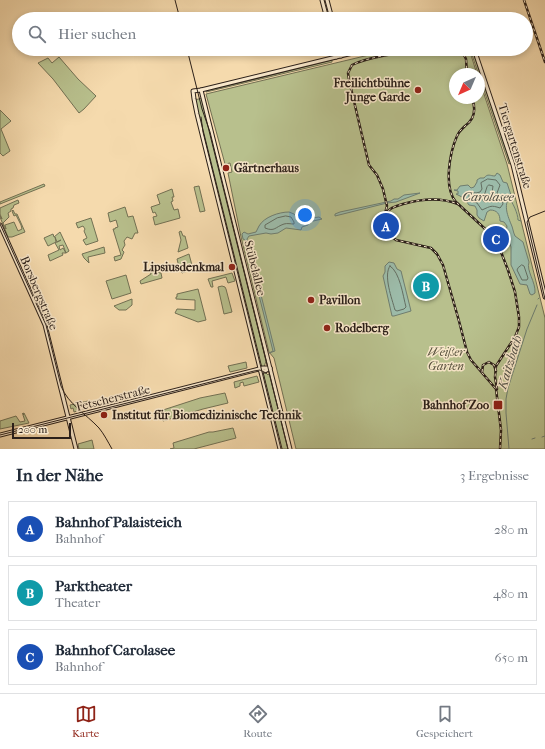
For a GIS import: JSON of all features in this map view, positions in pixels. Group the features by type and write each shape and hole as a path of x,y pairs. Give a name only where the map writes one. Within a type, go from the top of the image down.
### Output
{"main road":[{"path":"322,0 325,12"},
{"path":"327,0 330,12"},
{"path":"201,90 341,56"},
{"name":"Tiergartenstraße","path":"476,56 513,165 545,297"},
{"name":"Stübelallee","path":"280,449 197,114 193,91 201,90 290,449"},
{"name":"Borsbergstraße","path":"0,225 45,325 76,449"},
{"name":"Fetscherstraße","path":"0,435 230,377 260,370 265,371 270,368"}],"green space":[{"name":"Weißer Garten","path":"365,56 471,56 475,68 449,68 449,104 485,104 485,97 507,164 545,318 545,449 296,449 274,358 269,352 241,237 228,173 232,172 230,163 225,164 206,94"},
{"path":"472,56 474,56 478,68 476,68"},
{"path":"59,57 78,79 96,96 79,113 53,79 38,63 48,58 52,63"},
{"path":"332,60 332,62 206,92 206,91"},
{"path":"485,87 511,163 509,164 485,93"},
{"path":"202,98 266,361 264,367 262,368 258,358 195,100"},
{"path":"0,110 11,121 1,129 10,151 3,156 0,153"},
{"path":"44,184 45,186 0,204 0,202"},
{"path":"199,186 205,211 200,212 194,187"},
{"path":"172,189 174,197 172,197 173,201 171,202 174,210 178,209 180,218 155,225 153,217 157,216 155,212 153,213 151,207 160,204 157,195"},
{"path":"18,200 19,203 14,205 8,213 9,217 3,223 6,229 5,225 14,222 18,231 22,229 16,215 14,216 13,210 15,214 17,214 25,232 8,237 0,217 2,219 0,208"},
{"path":"125,207 128,217 133,216 138,233 135,233 132,239 127,237 124,241 125,245 122,250 124,252 121,259 115,261 114,257 121,255 113,229 118,227 116,220 110,222 108,213"},
{"path":"91,218 98,241 86,245 83,240 87,238 84,231 85,229 83,226 78,228 76,223"},
{"path":"181,231 183,236 185,236 188,248 178,252 181,240 179,232"},
{"path":"60,232 69,251 66,253 62,253 63,255 50,261 48,255 59,250 55,243 57,242 55,237 56,242 48,246 44,238 53,234 54,237","holes":["63,245 66,253 63,248 60,250 59,246"]},
{"path":"104,247 105,253 88,257 89,263 82,254"},
{"path":"189,254 193,269 182,273 180,271 177,259"},
{"path":"153,268 155,272 161,273 162,278 141,284 140,281 151,274 150,271"},
{"path":"232,273 235,281 228,283 226,277 212,281 213,287 211,287 208,279"},
{"path":"126,275 131,293 112,299 106,281"},
{"path":"222,286 226,289 232,312 224,314 218,287"},
{"path":"198,289 206,320 198,322 175,313 177,309 195,310 195,300 176,299 176,297 177,294"},
{"path":"132,299 132,305 126,310 119,310 114,306"},
{"path":"246,362 247,368 230,372 228,366"},
{"path":"265,372 268,375 270,373 289,449 281,449 263,373"},
{"path":"257,376 259,382 244,386 243,382 240,383 240,386 235,388 234,382"},
{"path":"225,393 228,403 163,421 160,411 200,398"},
{"path":"88,401 90,407 74,412 73,408 71,409 70,405"},
{"path":"24,413 29,423 0,429 0,421 16,416 20,422 25,421 24,414 22,414"},
{"path":"233,428 236,438 194,449 170,449 174,448 173,443 209,432"},
{"path":"92,440 94,449 79,449 78,444"}],"water":[{"name":"Carolasee","path":"497,173 500,175 503,182 507,183 511,195 506,205 507,213 515,236 523,242 535,289 535,293 532,295 530,294 527,285 520,284 511,265 511,247 506,232 507,226 504,222 500,221 498,213 490,210 487,212 484,221 477,215 475,206 469,205 464,198 456,194 458,194 458,191 454,190 457,190 460,186 468,185 471,188 474,187 477,180 480,178 484,178 488,175 495,176"},
{"path":"420,193 396,202 335,216 335,214 340,212 391,201 404,195"},
{"path":"289,212 294,214 299,220 319,217 322,219 309,222 308,225 302,227 301,230 286,228 278,233 266,233 249,236 247,239 275,351 269,353 273,351 245,240 243,239 242,234 244,232 248,234 256,232 264,220 276,214"},
{"path":"389,262 394,263 397,269 401,271 411,311 394,316 392,316 383,276 385,266"}],"waterway":[{"name":"Kaitzbach","path":"508,197 515,208 518,220 521,221"},
{"name":"Kaitzbach","path":"509,449 506,413 508,388 527,329 537,305"}],"tram line":[{"path":"175,0 178,12"},
{"path":"189,56 202,109 210,132 288,449"},
{"path":"201,117 203,132 281,449"},
{"path":"545,211 530,217 527,222 545,299"},
{"path":"0,224 46,325 61,386 73,404 99,428 112,449"},
{"path":"0,435 254,371 260,370 266,373"}],"railway":[{"path":"524,0 528,12"},
{"path":"533,27 545,62"},
{"path":"383,56 352,65 348,73 369,165 377,175 383,189 387,206 384,217 385,221 390,235 396,240 431,248 437,254 443,265 467,352 471,360 496,389 501,430 500,449"},
{"path":"464,56 467,68"},
{"path":"474,104 473,117 461,130 454,143 450,160 449,179 452,196 456,202 496,239 515,292 519,327 515,337 496,366 495,377 497,389"},
{"path":"385,216 392,208 417,201 444,200 458,204"},
{"path":"482,372 483,365 489,362 494,365 496,371"}],"place":[{"name":"Freilichtbühne Junge Garde","path":"418,90"},
{"name":"Gärtnerhaus","path":"226,168"},
{"name":"Bahnhof Palaisteich","path":"386,226"},
{"name":"Bahnhof Carolasee","path":"496,239"},
{"name":"Lipsiusdenkmal","path":"232,267"},
{"name":"Parktheater","path":"426,286"},
{"name":"Pavillon","path":"311,300"},
{"name":"Rodelberg","path":"327,328"},
{"name":"Bahnhof Zoo","path":"498,405"},
{"name":"Institut für Biomedizinische Technik","path":"104,415"}]}
